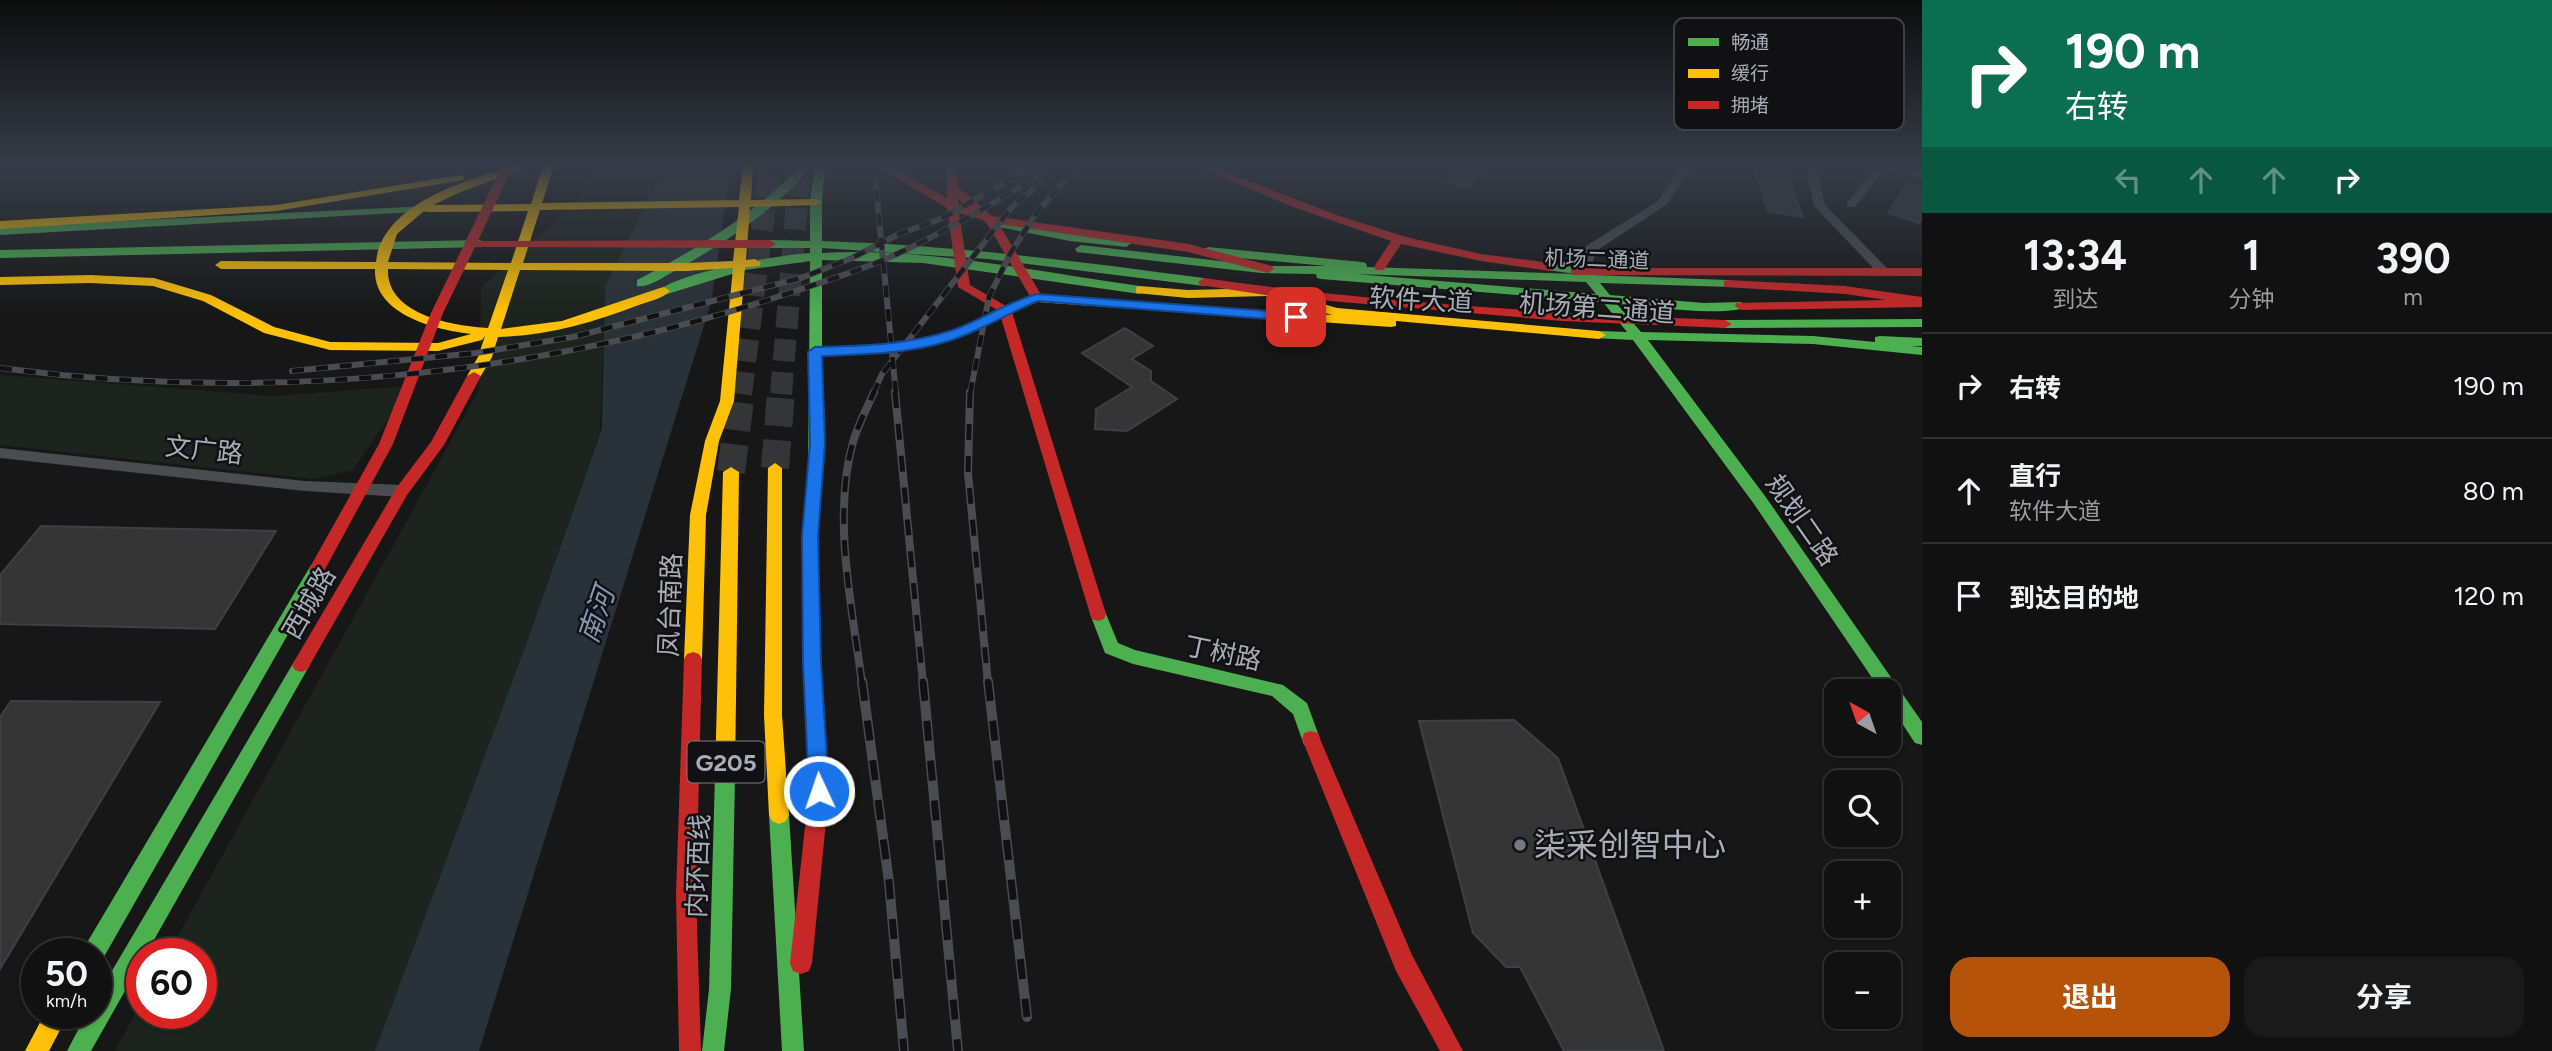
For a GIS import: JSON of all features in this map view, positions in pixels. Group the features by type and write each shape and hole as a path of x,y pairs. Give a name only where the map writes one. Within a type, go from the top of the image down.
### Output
{"main road":[{"path":"0,225 171,215"},
{"path":"0,231 314,215"},
{"path":"413,215 397,227 385,241 380,257 380,275 387,293 407,311 428,322 457,330 504,335 571,325 726,271 808,257 911,262 1189,294 1272,292"},
{"name":"西城路","path":"102,938 362,491 386,444 437,313 492,215"},
{"name":"西城路","path":"78,1051 402,491 437,445 485,357 534,215"},
{"name":"凤台南路","path":"690,1051 686,894 698,515 712,440 727,401 745,215"},
{"path":"0,281 154,282 207,298 269,330 330,346 438,347 558,316 642,283 705,251 758,215"},
{"path":"793,1044 819,791 812,663 810,536 817,443 816,215"},
{"path":"954,215 964,287 1005,309"},
{"path":"978,215 1189,248 1270,270"},
{"path":"984,215 993,223 1037,298"},
{"path":"1326,215 1469,256 1584,272"},
{"name":"软件大道","path":"993,223 1070,237 1380,267 1584,272 1922,272"},
{"path":"0,241 591,228 758,228 918,233"},
{"name":"软件大道","path":"945,235 1270,270 1704,307 1922,302"},
{"path":"1380,267 1399,238"},
{"name":"软件大道","path":"0,254 512,243 851,244 1076,264 1272,292 1563,317 1719,324 1922,323"},
{"path":"0,266 687,267 817,261"},
{"name":"机场二通道","path":"1270,270 1387,271 1782,286 1845,290 1922,302"},
{"name":"规划二路","path":"1584,272 1637,333 1752,489 1922,737"},
{"name":"机场第二通道","path":"1272,292 1329,312 1602,335 1805,342 1922,351"},
{"name":"软件大道","path":"1005,309 1037,298 1432,326 1922,342"},
{"name":"丁树路","path":"1005,309 1101,625 1111,648 1133,657 1277,690 1301,709 1319,761 1404,963 1452,1051"},
{"name":"G205","path":"775,468 773,715 793,1044"},
{"name":"内环西线","path":"713,1051 720,989 731,472"},
{"path":"36,1051 49,1029"}],"street":[{"path":"1584,272 1590,249 1643,215"},
{"path":"1828,215 1884,272"},
{"path":"815,352 892,349 959,333 1005,309"},
{"name":"文广路","path":"0,453 362,491 402,491"}],"shaded area":[{"path":"562,215 640,215 605,287 600,432 527,642 375,1051 115,1051 127,1029 217,1029 217,938 177,938 479,390 481,287"},
{"path":"0,375 273,396 410,386 353,470 314,479 0,445"}],"water":[{"name":"南河","path":"640,215 724,215 711,303 479,1051 375,1051 527,642 602,428 605,287"}],"building":[{"path":"1894,215 1922,215 1919,223"},
{"path":"1125,328 1153,346 1132,359 1151,371 1151,381 1177,399 1127,431 1095,429 1096,409 1132,387 1082,353"},
{"path":"41,526 276,531 215,629 0,624 0,575"},
{"path":"11,701 160,702 0,969 0,717"},
{"name":"柒采创智中心","path":"1514,720 1558,758 1664,1051 1564,1051 1520,967 1506,967 1473,933 1419,721"}],"tunnel":[{"path":"741,394 764,215"},
{"path":"781,394 796,215"},
{"path":"731,472 741,392"},
{"path":"775,468 781,392"}],"railway":[{"path":"879,215 881,243"},
{"path":"881,243 948,215"},
{"path":"883,259 972,215"},
{"path":"893,360 1006,215"},
{"path":"970,394 989,297 1010,254 1035,215"},
{"path":"292,371 476,353 573,337 801,278 881,243"},
{"path":"881,243 883,259"},
{"path":"0,368 97,378 195,383 294,382 392,376 490,364 587,347 683,325 832,279 883,259"},
{"path":"883,259 893,360"},
{"path":"873,394 882,374 893,360"},
{"path":"893,360 896,394"},
{"path":"862,683 849,593 844,501 853,442 874,392"},
{"path":"895,392 923,683"},
{"path":"970,392 968,473 988,683"},
{"path":"862,681 889,882 904,1051"},
{"path":"923,681 958,1051"},
{"path":"988,681 1027,1017"}],"traffic: fast":[{"path":"0,231 310,215"},
{"path":"641,283 686,259 754,215"},
{"path":"815,469 816,215"},
{"path":"997,224 1070,237 1126,243"},
{"path":"0,254 479,244"},
{"path":"770,244 934,251 1042,261 1204,282"},
{"path":"1081,249 1261,269"},
{"path":"1208,251 1362,266"},
{"path":"664,291 744,266 793,258 836,256 923,260 1140,290"},
{"path":"1551,267 1584,272 1675,384 1760,500 1922,737"},
{"path":"1268,269 1728,284"},
{"path":"1321,275 1704,307 1741,306"},
{"path":"1725,324 1922,323"},
{"path":"1599,335 1813,340 1922,351"},
{"path":"1880,340 1922,342"},
{"path":"102,938 317,569"},
{"path":"1098,614 1111,648 1133,657 1277,690 1301,709 1311,739"},
{"path":"78,1051 301,665"},
{"path":"713,1051 720,989 725,775"},
{"path":"779,815 793,1051"}],"traffic: slow":[{"path":"0,225 162,215"},
{"path":"411,215 395,229 388,241 382,258 381,278 388,295 402,308 441,325 500,333 542,329 584,320 664,291"},
{"path":"474,376 485,357 533,215"},
{"path":"693,659 698,515 712,441 727,401 744,215"},
{"path":"221,265 687,267 755,263"},
{"path":"0,281 90,279 154,282 207,298 269,330 330,346 438,347 477,337"},
{"path":"1140,290 1188,294 1268,292 1336,312 1599,335"},
{"path":"1005,309 1037,298 1391,323"},
{"path":"775,468 773,715 779,815"},
{"path":"725,775 731,472"},
{"path":"36,1051 49,1029"}],"traffic: jam":[{"path":"317,569 386,444 437,313 484,215"},
{"path":"953,215 964,287 1005,309"},
{"path":"978,215 1189,248 1268,269"},
{"path":"984,215 993,223 1037,298"},
{"path":"1325,215 1436,249 1551,267"},
{"path":"1380,267 1399,238"},
{"path":"479,244 770,244"},
{"path":"1575,272 1922,272"},
{"path":"1204,282 1272,292 1563,317 1725,324"},
{"path":"1728,284 1845,290 1922,301"},
{"path":"1741,306 1922,303"},
{"path":"1005,309 1098,614"},
{"path":"301,665 402,491 437,445 474,376"},
{"path":"801,963 819,791 812,663 810,536 815,469"},
{"path":"690,1051 686,894 693,659"},
{"path":"1311,739 1404,963 1452,1051"}],"place":[{"name":"柒采创智中心","path":"1520,845"}],"route":[{"path":"819,791 812,663 810,536 817,443 815,352 892,349 959,333 1005,309 1037,298 1296,317"}]}
